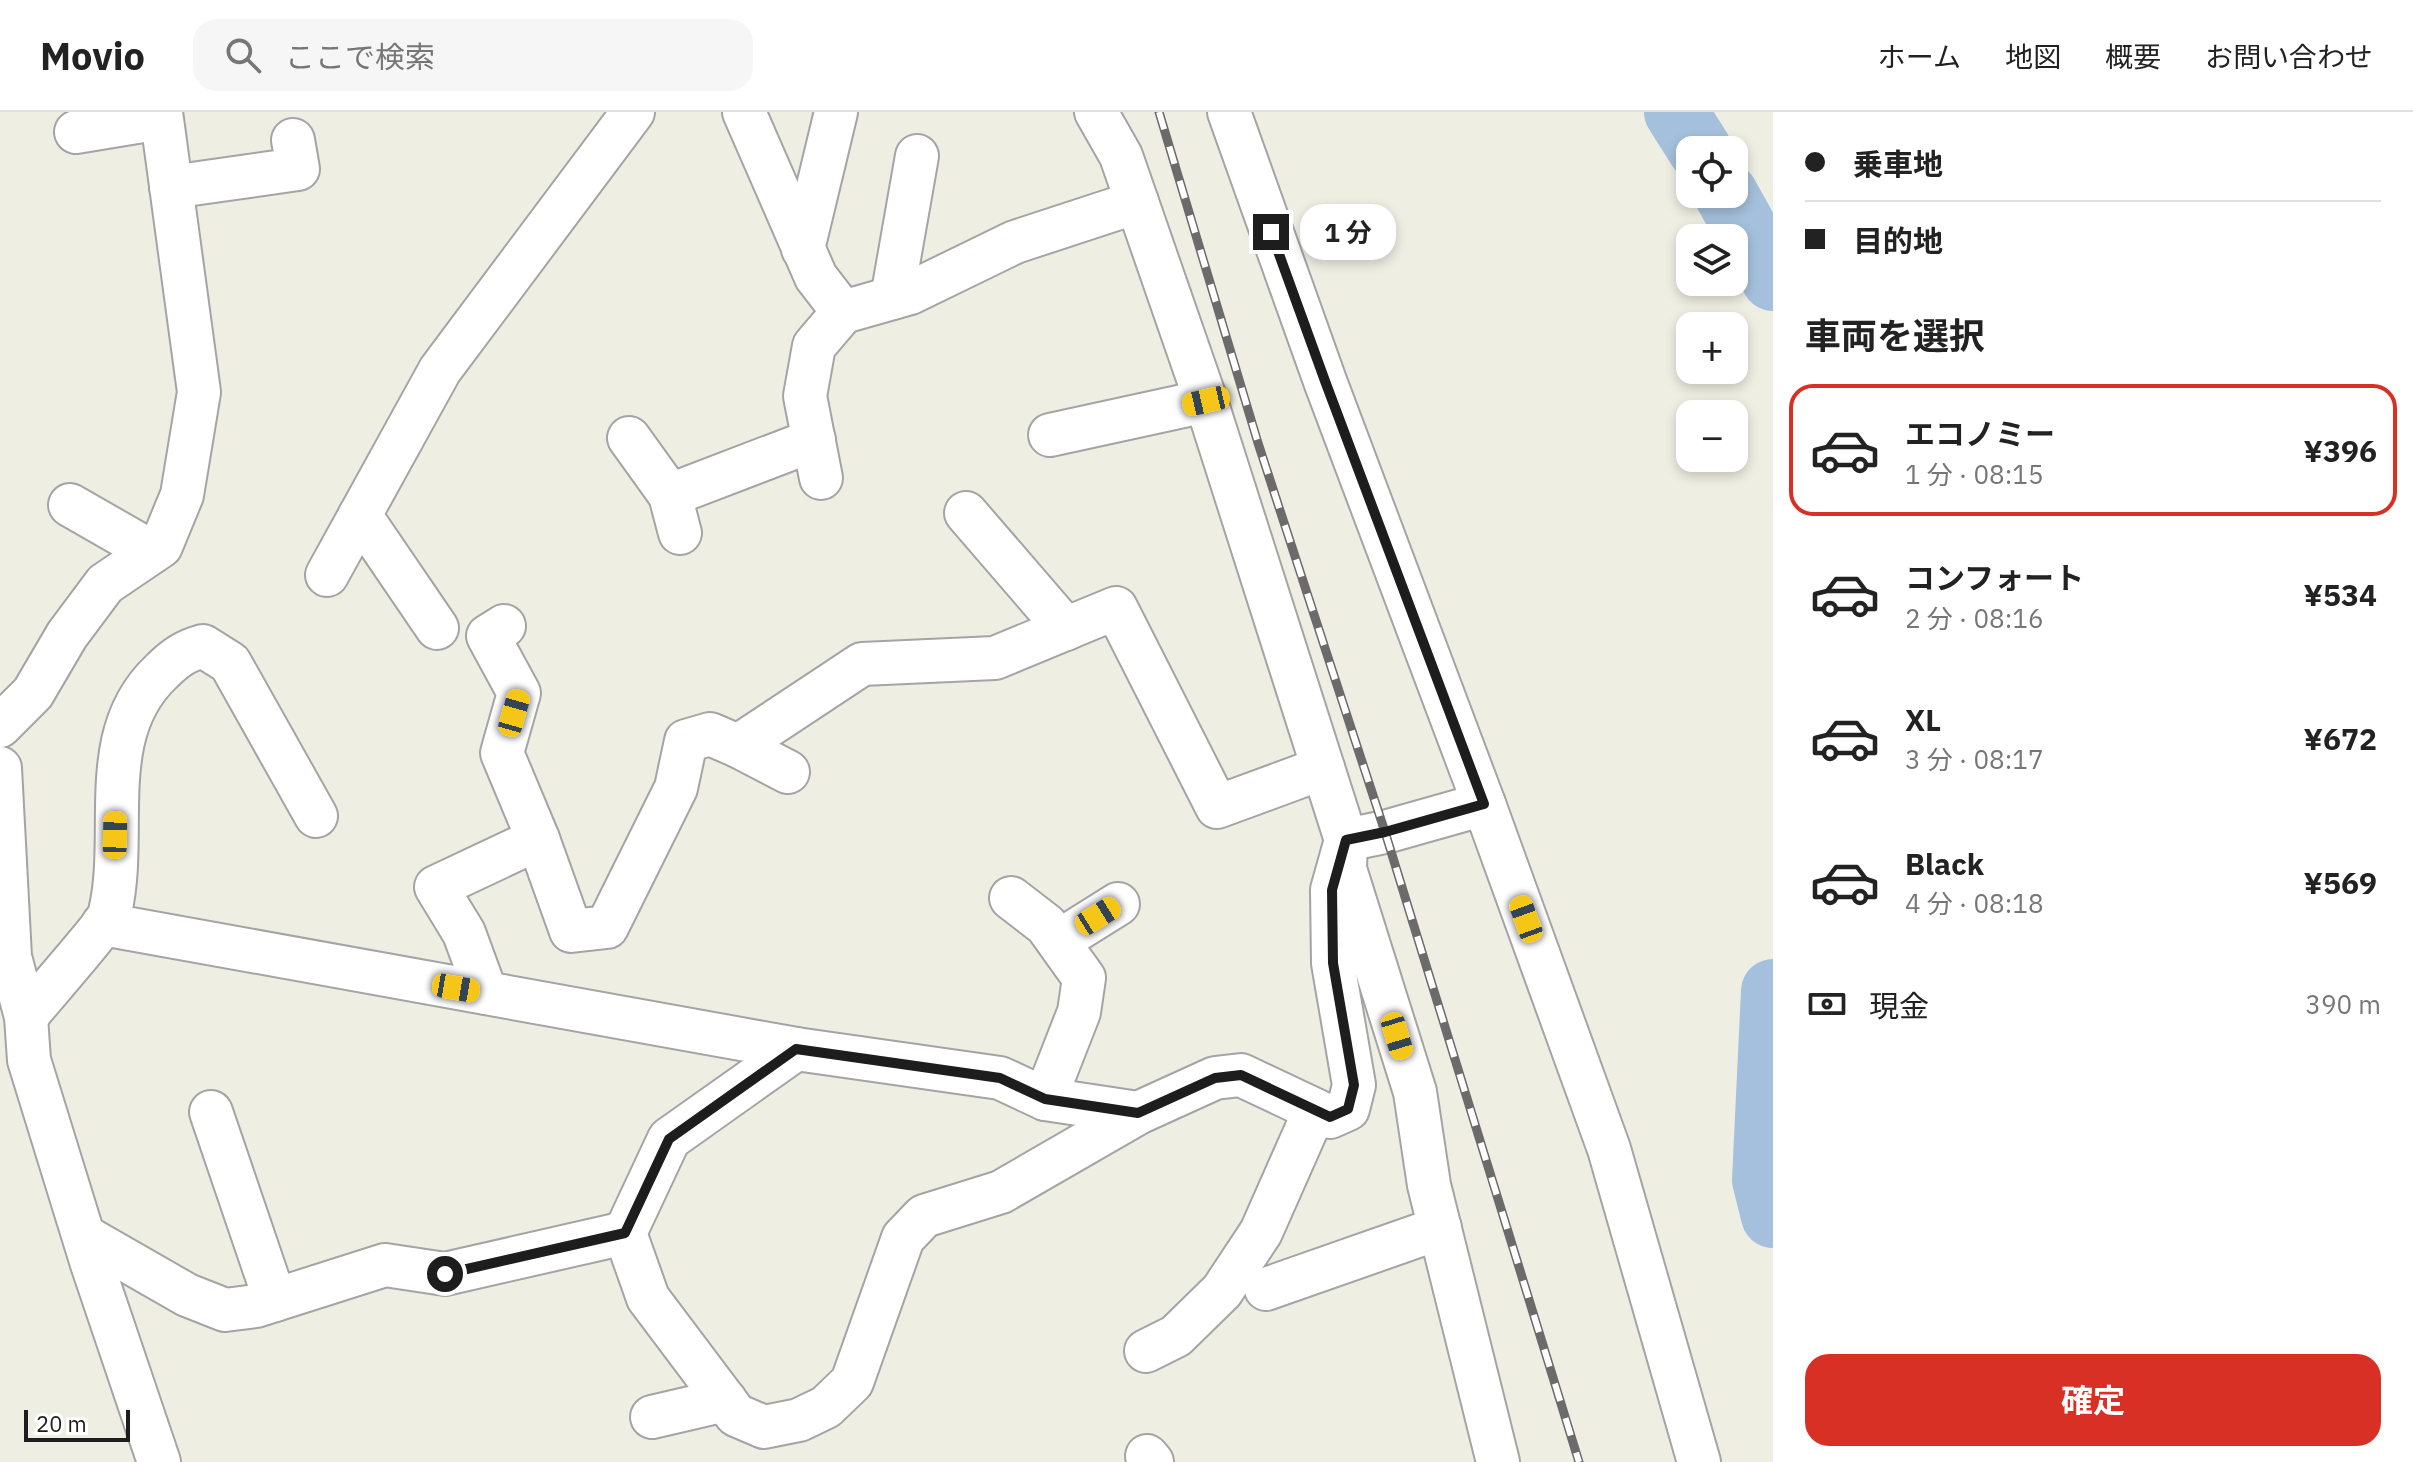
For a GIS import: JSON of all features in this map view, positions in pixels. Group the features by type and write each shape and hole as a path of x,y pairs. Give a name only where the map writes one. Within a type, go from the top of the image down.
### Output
{"street":[{"path":"327,575 440,370 633,112"},
{"path":"744,112 816,277 843,312"},
{"path":"803,249 836,112"},
{"path":"1096,112 1121,156 1206,401 1346,840 1345,869 1415,1092 1429,1185 1498,1462"},
{"path":"1229,112 1325,381 1484,804 1609,1149 1699,1462"},
{"path":"0,726 33,693 67,635 105,584 161,546 182,495 199,392 161,115 76,132"},
{"path":"171,187 298,169 293,140"},
{"path":"892,298 917,156"},
{"path":"629,438 675,514 818,459 805,396 814,346 843,312 910,293 1015,242 1137,202"},
{"path":"1050,435 1206,401"},
{"path":"70,505 152,552"},
{"path":"966,513 1066,629"},
{"path":"360,515 437,628"},
{"path":"738,746 862,664 995,658 1116,608 1217,807 1323,768"},
{"path":"504,626 488,636 519,693 502,753 538,839 571,931 607,927 676,788 686,741 710,734 788,772"},
{"path":"26,1017 110,915 115,865 117,777 130,715 152,681 183,652 203,646 230,663 316,816"},
{"path":"514,713 553,701"},
{"path":"0,768 10,957 26,1017 29,1060 159,1462"},
{"path":"1346,840 1484,804"},
{"path":"486,993 464,933 436,887 538,839"},
{"path":"796,1049 669,1139 625,1233 648,1298 736,1415 764,1427 799,1420 826,1407 852,1382 903,1238 924,1216 1001,1192 1138,1113 1215,1078 1241,1075 1330,1117 1348,1109 1354,1085 1333,963 1332,890 1346,840"},
{"path":"1011,898 1046,925 1084,978 1079,1012 1045,1099"},
{"path":"1059,941 1118,904"},
{"path":"103,924 796,1049 1000,1078 1045,1099 1138,1113"},
{"path":"1146,1351 1176,1336 1222,1291 1261,1232 1315,1110"},
{"path":"211,1112 218,1185 275,1300"},
{"path":"1266,1289 1440,1228"},
{"path":"84,1236 187,1295 225,1310 275,1300 385,1265 445,1274 625,1233"},
{"path":"652,1417 725,1400"}],"waterway":[{"path":"1676,112 1691,136"},
{"path":"1734,208 1773,279"},
{"path":"1773,991 1764,1180 1773,1216"}],"railway":[{"path":"1159,112 1258,443 1385,832 1579,1462"}],"route":[{"path":"445,1274 625,1233 669,1139 796,1049 1000,1078 1045,1099 1138,1113 1215,1078 1241,1075 1330,1117 1348,1109 1354,1085 1333,963 1332,890 1346,840 1484,804 1271,232"}]}
